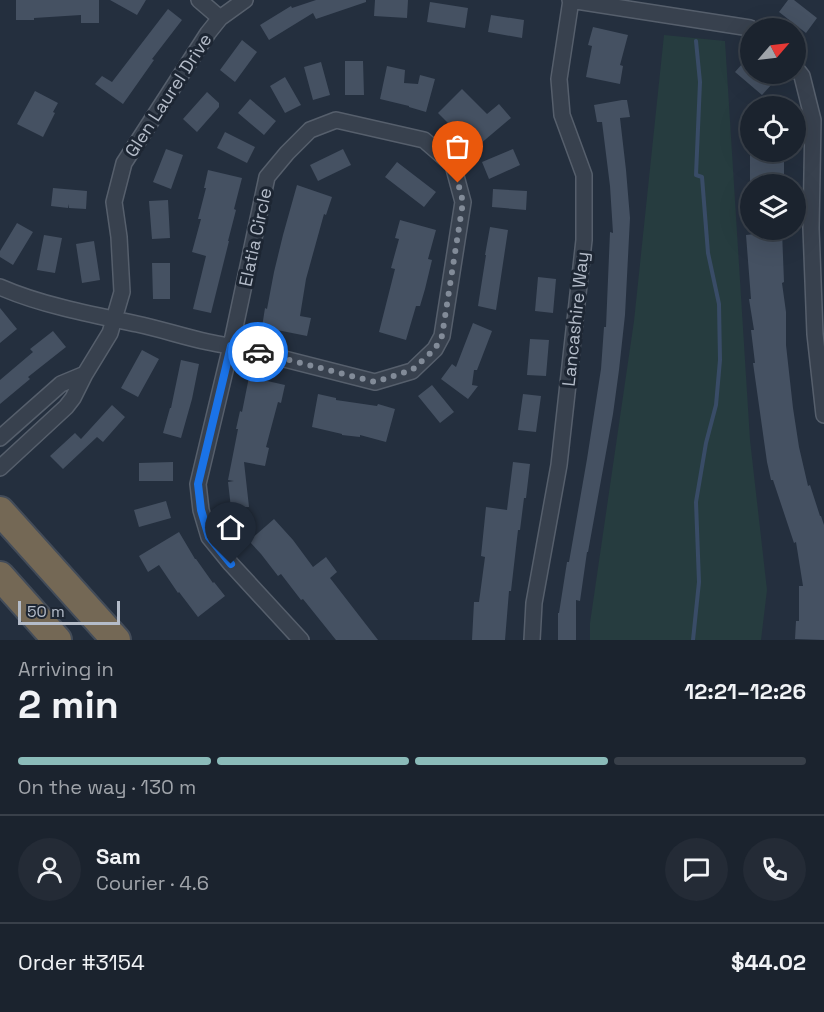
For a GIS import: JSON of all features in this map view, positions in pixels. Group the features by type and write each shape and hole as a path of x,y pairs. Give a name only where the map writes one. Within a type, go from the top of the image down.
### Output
{"highway":[{"path":"0,511 116,640"},
{"path":"0,576 57,640"}],"street":[{"path":"199,0 220,18"},
{"name":"Glen Laurel Drive","path":"0,468 66,407 110,333 122,292 119,237 114,202 124,163 208,33 220,18 245,0"},
{"path":"570,0 740,26"},
{"name":"Lancashire Way","path":"532,640 534,603 559,465 584,240 584,175 562,115 559,78 570,0"},
{"path":"804,84 813,120 811,228 814,322 824,415"},
{"name":"Elatia Circle","path":"0,287 21,296 114,320 375,382 412,370 435,349 442,336 463,202 453,165 424,140 336,120 310,130 267,177 231,346"},
{"path":"231,346 200,471 198,484 201,510 209,537 301,640"},
{"path":"0,438 61,384 84,374"}],"green space":[{"path":"664,35 725,41 750,440 767,590 761,640 590,640 590,623 634,321"}],"building":[{"path":"16,0 99,0 99,23 81,23 81,15 16,20"},
{"path":"110,0 146,0 137,15"},
{"path":"316,0 366,0 366,2 316,19 313,13 269,40 260,25 291,6 292,8"},
{"path":"375,0 408,0 407,18 374,16"},
{"path":"788,0 794,0 817,18 806,33 806,18 787,18 779,12"},
{"path":"430,2 468,8 465,28 427,22"},
{"path":"168,9 182,20 152,59 154,60 123,104 95,84 102,76 112,82"},
{"path":"491,15 524,20 522,38 488,32"},
{"path":"593,27 628,35 620,65 623,66 620,84 586,77 592,46 588,45"},
{"path":"242,40 257,52 235,82 220,70"},
{"path":"345,61 363,61 364,95 345,95"},
{"path":"321,62 330,95 313,100 304,67"},
{"path":"387,66 405,70 404,83 418,84 420,75 435,79 426,112 380,99"},
{"path":"740,66 740,76 735,72"},
{"path":"285,77 301,105 285,113 270,86"},
{"path":"749,84 772,84 762,95"},
{"path":"462,89 487,114 499,104 511,118 473,150 453,125 451,126 438,113"},
{"path":"35,91 58,103 43,137 17,124"},
{"path":"207,92 219,103 219,107 197,132 183,119"},
{"path":"250,99 276,121 264,135 238,113"},
{"path":"627,100 630,117 620,118 630,218 625,315 619,370 580,601 576,600 576,640 558,640 558,613 567,562 569,562 601,369 604,327 606,327 610,232 613,233 602,122 597,122 594,105"},
{"path":"225,132 255,147 247,163 217,148"},
{"path":"166,149 183,155 171,189 153,182"},
{"path":"343,149 351,165 318,181 310,165"},
{"path":"513,149 520,165 489,179 482,162"},
{"path":"397,162 436,192 424,207 385,177"},
{"path":"750,162 784,162 784,174 750,174"},
{"path":"208,170 242,178 211,313 193,309 206,256 192,252 201,219 198,219"},
{"path":"297,185 332,197 326,215 324,214 306,279 300,316 311,318 307,336 262,327"},
{"path":"53,188 87,191 86,209 69,208 69,204 68,208 51,206"},
{"path":"493,189 527,191 526,210 492,207"},
{"path":"168,200 170,238 152,239 149,201"},
{"path":"400,220 436,230 428,259 432,260 425,289 420,306 416,306 406,340 379,332 395,269 391,268 399,239 395,238"},
{"path":"17,223 33,232 13,265 0,257 0,251"},
{"path":"490,227 508,230 496,310 478,306"},
{"path":"44,235 62,238 55,273 37,270"},
{"path":"746,240 782,240 784,282 782,283 793,408 808,486 810,485 824,525 824,640 795,639 796,621 799,621 799,586 803,586 796,542 794,543 773,480 771,480 767,462 753,363 755,363 751,330 754,330 749,299 751,299"},
{"path":"94,241 100,280 82,283 76,244"},
{"path":"152,263 170,263 170,299 153,299"},
{"path":"538,277 556,279 553,313 535,311"},
{"path":"0,308 17,329 0,343"},
{"path":"473,323 492,331 477,370 474,370 472,385 478,386 468,399 441,379 452,364 456,367"},
{"path":"53,331 66,347 28,377 30,379 0,404 0,380 33,352 30,349"},
{"path":"530,339 549,340 546,376 527,375"},
{"path":"142,350 159,359 138,397 121,388"},
{"path":"181,360 199,364 181,438 163,433"},
{"path":"249,377 285,385 266,447 269,448 265,466 244,462 249,507 231,508 228,482 234,481 228,480 238,429 236,429"},
{"path":"432,385 454,412 440,423 418,396"},
{"path":"318,394 336,398 336,400 377,406 378,404 395,409 386,442 360,435 360,437 342,435 312,427"},
{"path":"523,394 541,396 536,432 518,430"},
{"path":"112,405 125,417 103,442 97,437 63,469 50,456 75,433 81,439"},
{"path":"173,462 173,481 139,481 139,463"},
{"path":"513,462 530,464 526,498 524,498 520,530 518,530 511,591 509,591 505,640 472,640 474,602 479,602 485,557 481,556 486,507 507,510"},
{"path":"166,501 171,518 139,527 134,510"},
{"path":"274,519 313,567 326,557 337,572 330,578 378,640 336,640 281,574 278,576 249,541"},
{"path":"179,532 195,559 225,596 198,617 159,565 148,572 139,556"}],"waterway":[{"path":"693,640 699,582 696,502 706,443 716,405 720,360 719,304 708,253 702,177 696,175 700,82 696,41"}],"way so far":[{"path":"258,352 375,382 412,370 435,349 442,336 463,202 458,183"}],"route":[{"path":"231,564 209,537 201,510 198,484 231,346 258,352"}]}
